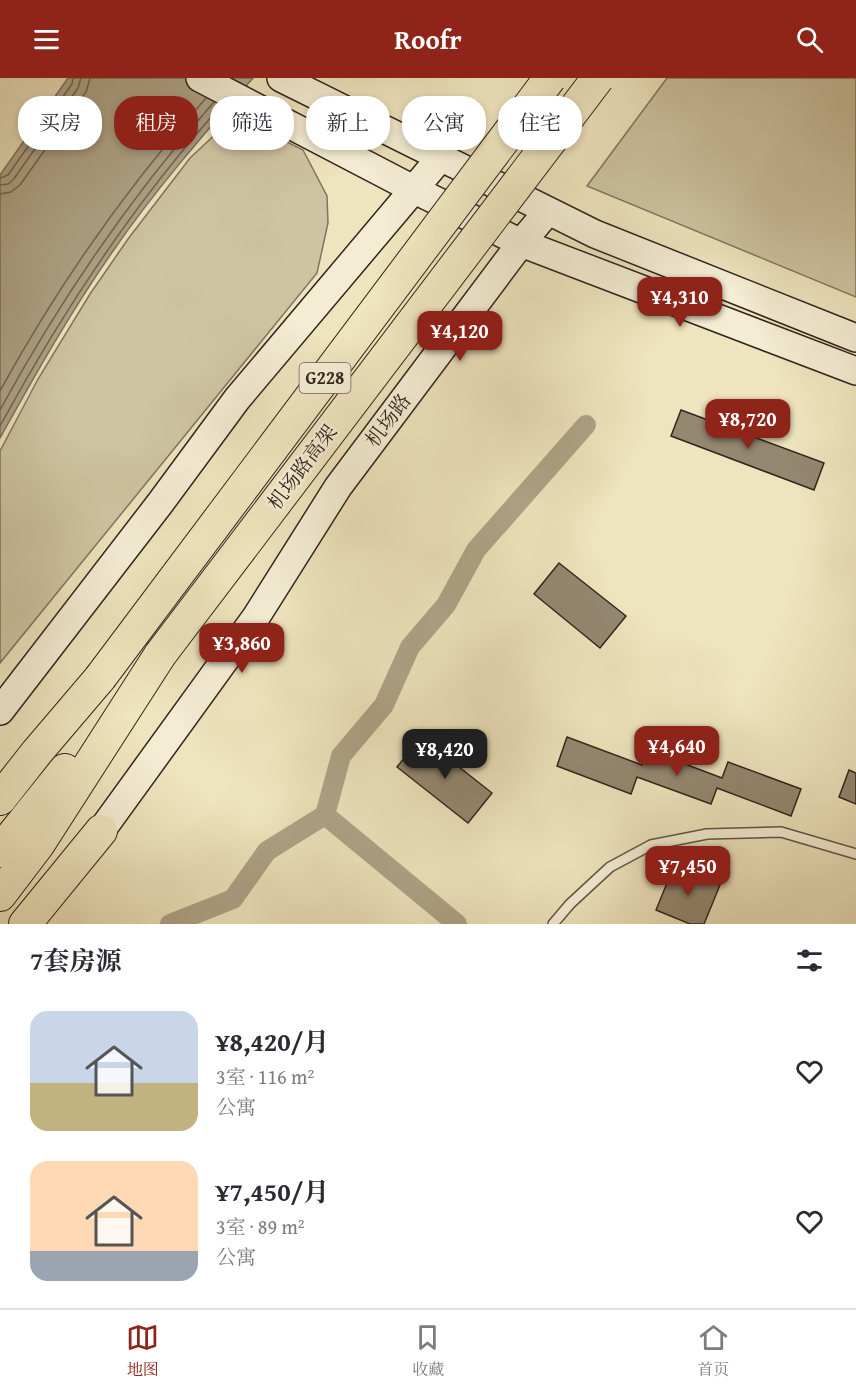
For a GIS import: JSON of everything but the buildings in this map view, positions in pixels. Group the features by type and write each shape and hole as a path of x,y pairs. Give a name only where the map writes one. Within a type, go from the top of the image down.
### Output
{"highway":[{"name":"机场路高架","path":"0,799 100,678 550,78"},
{"name":"机场路高架","path":"0,851 132,684 160,655 598,78"},
{"path":"0,895 38,844 160,655"},
{"path":"0,764 100,678"},
{"path":"25,924 101,831"}],"main road":[{"path":"200,78 521,243 856,371"},
{"path":"288,82 595,234 856,338"},
{"path":"0,711 237,399 441,157"},
{"name":"机场路","path":"101,831 256,617 338,487 521,243 548,211"}],"lane":[{"path":"553,924 570,904 610,867 651,845 707,834 780,832 856,854"}],"shaded area":[{"path":"667,78 856,78 856,297 587,186"},
{"path":"210,139 210,150 294,150 294,146 303,150 327,196 328,223 317,273 0,663 0,451 38,379 90,294 128,239 190,158"}],"water":[{"path":"68,78 253,78 237,96 210,96 210,127 198,141 198,96 114,96 114,150 191,150 113,251 68,320 0,438 0,175 18,149 102,150 102,96 55,96"}],"waterway":[{"path":"170,924 233,899 267,851 325,815 341,756 384,705 410,647 446,605 476,550 586,425"},
{"path":"325,815 457,924"}]}
